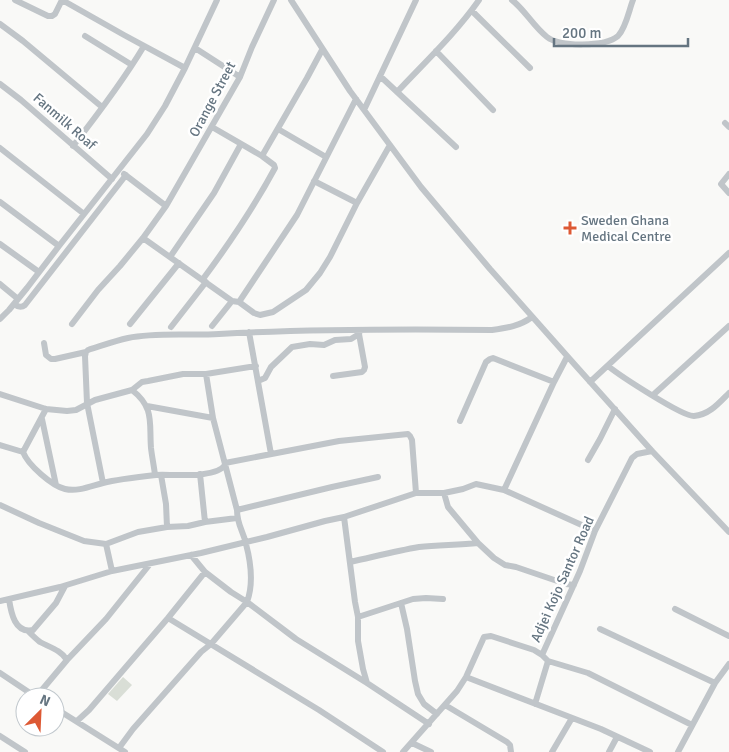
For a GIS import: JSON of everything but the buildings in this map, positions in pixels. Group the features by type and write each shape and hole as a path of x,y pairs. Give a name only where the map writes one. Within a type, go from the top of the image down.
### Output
{"street":[{"path":"15,0 48,16 54,14 62,0 185,68"},
{"path":"0,320 156,121 185,68 217,0"},
{"name":"Orange Street","path":"72,324 98,290 143,238 166,206 240,77 274,0"},
{"path":"291,0 322,50 356,99 421,187 567,357 729,532"},
{"path":"364,110 416,0"},
{"path":"397,92 472,11 479,0"},
{"path":"512,0 545,36 553,41 585,44 617,37 622,31 633,0"},
{"path":"472,11 530,68"},
{"path":"0,24 102,107"},
{"path":"85,36 132,66"},
{"path":"73,146 132,66 144,46"},
{"path":"195,48 240,77"},
{"path":"262,156 322,50"},
{"path":"436,51 493,110"},
{"path":"380,76 456,147"},
{"name":"Fanmilk Roaf","path":"0,84 112,179"},
{"path":"212,326 235,302 297,215 356,99"},
{"path":"171,327 205,281 275,168 274,165 262,156 212,127"},
{"path":"278,129 326,157"},
{"path":"170,257 214,193 241,144"},
{"path":"143,238 235,302 254,313 260,315 273,312 306,290 315,279 330,257 357,203 390,145"},
{"path":"1,152 84,214"},
{"path":"119,170 166,206"},
{"path":"729,174 721,184 729,193"},
{"path":"0,284 20,307 26,305 126,175"},
{"path":"314,181 357,203"},
{"path":"0,202 59,246"},
{"path":"0,244 39,272"},
{"path":"590,382 729,253"},
{"path":"130,324 179,263"},
{"path":"44,342 46,355 51,359 55,359 86,352 129,338 249,332 492,330 520,325 532,317"},
{"path":"653,395 729,326"},
{"path":"333,376 362,372 364,370 359,331"},
{"path":"258,381 265,378 271,367 292,347 310,344 324,345 335,340 351,339 359,331"},
{"path":"249,332 271,454"},
{"path":"86,352 87,403 104,483"},
{"path":"504,490 567,357"},
{"path":"460,420 486,362 490,359 493,358 554,382"},
{"path":"0,394 46,410 67,411 76,410 95,400 132,390 142,382 183,374 206,374 256,366"},
{"path":"608,366 621,376 692,416 712,410 729,393"},
{"path":"119,748 201,652 211,644 247,602 250,594 252,577 246,542 239,526 237,510 213,418 206,374"},
{"path":"132,390 148,406 151,424 151,447 167,514 167,527"},
{"path":"148,406 213,418"},
{"path":"588,460 615,409"},
{"path":"46,410 23,452 25,458 41,474 65,489 73,490 104,483 158,475 218,472 225,464 271,454 339,441 408,434 412,440 416,493"},
{"path":"42,419 56,485"},
{"path":"0,445 23,452"},
{"name":"Adjei Kojo Santor Road","path":"403,752 457,692 484,637 491,636 542,654 574,585 595,531 632,458 638,454 652,451"},
{"path":"200,474 205,522"},
{"path":"237,510 378,477"},
{"path":"0,601 65,586 112,572 246,542 344,517 416,493 444,493 476,484 504,490 595,531"},
{"path":"444,493 448,506 478,543 494,558 505,565 574,585"},
{"path":"0,505 64,534 84,541 106,544 138,532 237,518"},
{"path":"344,517 358,617 358,641 367,683"},
{"path":"350,562 418,548 478,543"},
{"path":"106,544 112,572"},
{"path":"191,555 205,572 296,639 429,724"},
{"path":"0,673 36,697 67,660 106,619 150,564"},
{"path":"77,721 168,618 205,572"},
{"path":"28,631 33,630 56,604 65,586"},
{"path":"8,599 15,623 42,643 65,656 67,660"},
{"path":"358,617 413,599 443,600"},
{"path":"401,603 414,681 418,694 424,704 437,714"},
{"path":"675,609 729,636"},
{"path":"168,618 319,710 383,752"},
{"path":"600,629 715,683"},
{"path":"542,654 548,660 588,673 692,725"},
{"path":"535,704 548,660"},
{"path":"678,752 715,683 729,664"},
{"path":"466,677 601,729 650,752"},
{"path":"445,705 507,742 510,745 511,752"},
{"path":"65,714 125,752"},
{"path":"552,752 572,718"},
{"path":"0,736 25,752"},
{"path":"609,752 617,737"},
{"path":"412,743 431,752"}],"shaded area":[{"path":"123,677 132,685 117,701 108,694"}],"place":[{"name":"Sweden Ghana Medical Centre","path":"570,228"}]}
